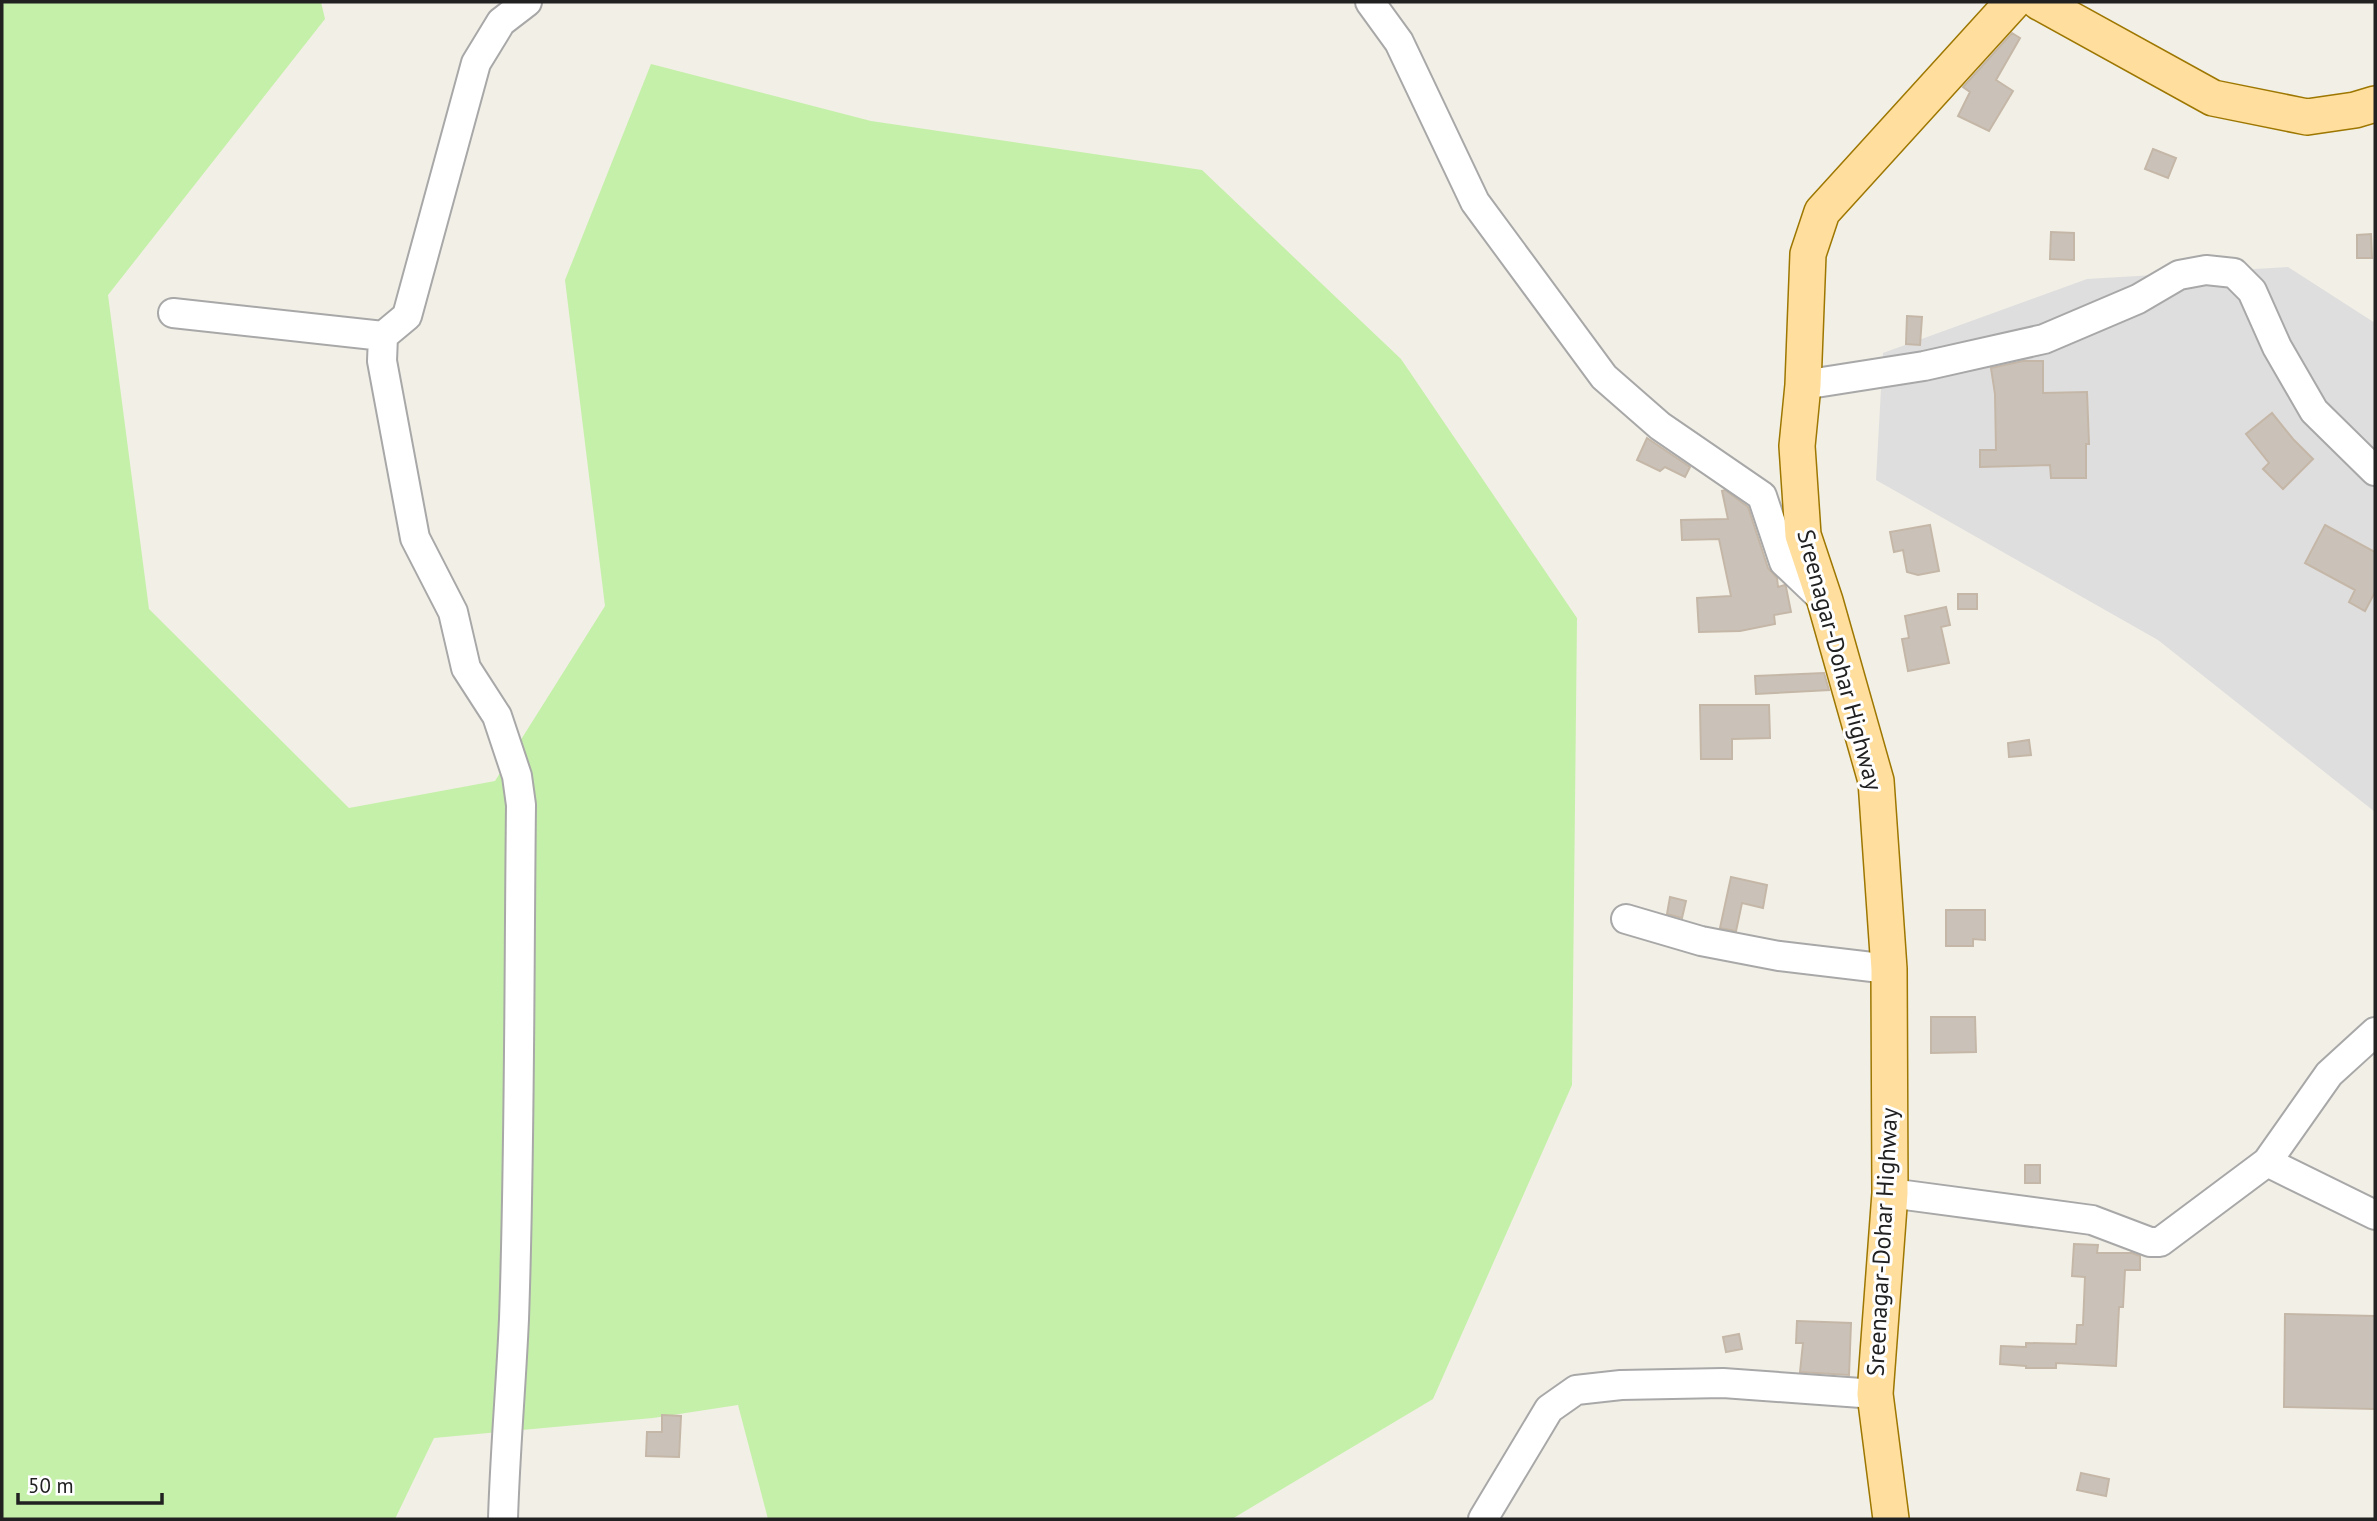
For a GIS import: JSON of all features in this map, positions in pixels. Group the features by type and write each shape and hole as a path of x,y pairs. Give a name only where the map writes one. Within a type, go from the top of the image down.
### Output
{"main road":[{"name":"Sreenagar-Dohar Highway","path":"1891,1519 1875,1394 1890,1193 1889,968 1876,781 1825,601 1803,534 1797,446 1803,385 1808,254 1822,212 2013,2"},
{"path":"2039,2 2213,98 2307,117 2355,110 2375,104"}],"street":[{"path":"173,313 383,336 407,316 477,63 501,22 527,2"},
{"path":"1370,2 1399,42 1475,202 1604,377 1660,426 1762,496 1784,562 1825,601"},
{"path":"1803,385 1924,366 2045,339 2138,299 2179,275 2206,270 2234,273 2252,291 2277,348 2314,411 2375,471"},
{"path":"383,336 382,361 415,538 453,612 467,668 497,716 517,776 521,805 519,1143 514,1321 503,1519"},
{"path":"1626,919 1700,941 1766,953 1889,968"},
{"path":"1890,1193 2092,1220 2150,1242 2160,1242 2267,1162 2329,1074 2375,1032"},
{"path":"2267,1162 2375,1214"},
{"path":"1483,1519 1549,1409 1576,1390 1621,1385 1723,1383 1875,1394"}],"shaded area":[{"path":"2288,267 2375,323 2375,812 2158,640 1876,480 1883,353 2087,279"}],"green space":[{"path":"2,2 321,2 325,19 108,295 149,609 349,808 495,781 605,606 565,280 651,64 871,121 1202,170 1401,359 1577,618 1572,1085 1433,1399 1232,1519 768,1519 738,1405 653,1418 434,1438 395,1519 2,1519"}],"building":[{"path":"2012,33 2020,38 1996,80 2013,91 1989,131 1958,116 1970,92 1963,87"},
{"path":"2153,149 2176,158 2168,178 2145,169"},
{"path":"2051,232 2074,233 2074,260 2050,259"},
{"path":"2371,234 2372,258 2357,258 2357,235"},
{"path":"1907,316 1922,317 1920,345 1906,344"},
{"path":"2023,361 2043,361 2043,393 2087,392 2089,444 2086,444 2086,478 2051,478 2050,465 1980,467 1980,450 1996,450 1995,394 1991,368"},
{"path":"2272,413 2313,459 2283,489 2263,469 2269,463 2246,434"},
{"path":"1647,438 1690,467 1685,477 1665,467 1660,471 1637,460"},
{"path":"1725,490 1748,507 1768,568 1777,578 1778,587 1786,587 1791,612 1774,615 1775,624 1740,631 1699,632 1697,598 1731,596 1719,539 1682,540 1681,520 1728,519 1722,491"},
{"path":"1930,525 1939,571 1918,575 1907,572 1903,550 1894,552 1890,532"},
{"path":"2325,525 2375,552 2375,592 2365,611 2349,602 2355,590 2305,563"},
{"path":"1958,594 1977,594 1977,609 1958,609"},
{"path":"1946,607 1950,625 1941,627 1949,663 1908,671 1902,639 1909,638 1905,616"},
{"path":"1824,673 1829,690 1756,694 1755,676"},
{"path":"1700,705 1769,705 1770,738 1732,739 1732,759 1701,759"},
{"path":"2029,740 2031,755 2009,757 2008,743"},
{"path":"1731,877 1767,885 1763,908 1742,903 1736,931 1720,928"},
{"path":"1670,897 1686,901 1682,918 1667,914"},
{"path":"1946,910 1985,910 1985,940 1973,939 1973,946 1946,946"},
{"path":"1931,1017 1975,1017 1976,1052 1931,1053"},
{"path":"2025,1165 2040,1165 2040,1183 2025,1183"},
{"path":"2074,1244 2098,1245 2097,1253 2132,1253 2140,1256 2140,1270 2125,1270 2123,1307 2119,1307 2116,1366 2056,1363 2056,1368 2026,1368 2000,1364 2001,1346 2026,1347 2026,1343 2076,1344 2077,1325 2083,1325 2085,1277 2072,1276"},
{"path":"2285,1314 2375,1316 2375,1409 2284,1407"},
{"path":"1797,1321 1851,1323 1849,1375 1800,1372 1803,1343 1796,1343"},
{"path":"1739,1334 1742,1349 1726,1352 1723,1337"},
{"path":"662,1415 681,1416 679,1457 646,1456 647,1432 662,1432"},
{"path":"2081,1473 2109,1479 2106,1496 2077,1490"}]}
